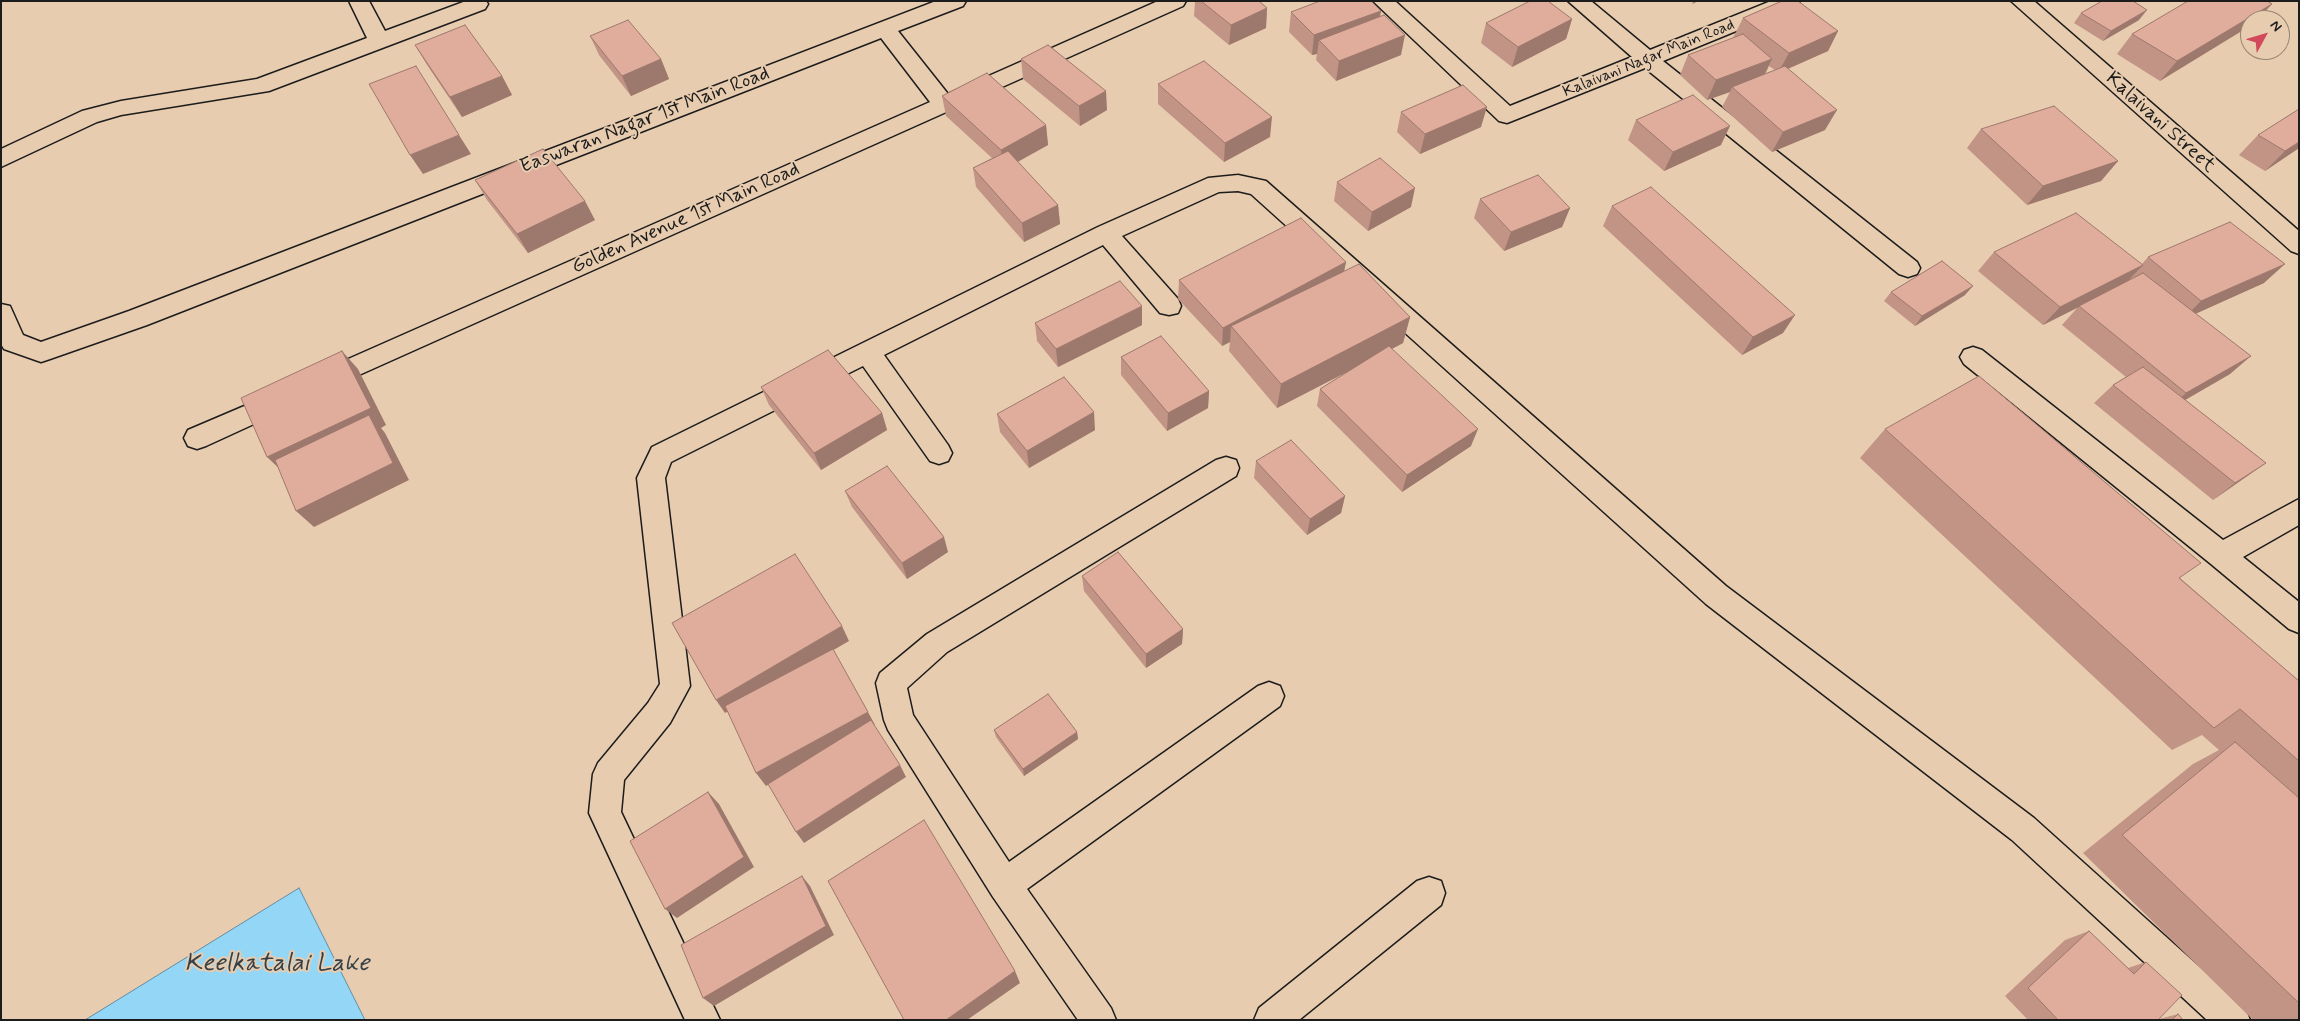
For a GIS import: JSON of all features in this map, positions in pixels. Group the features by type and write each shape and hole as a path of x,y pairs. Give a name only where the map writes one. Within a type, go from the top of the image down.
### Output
{"street":[{"path":"359,1 379,41"},
{"name":"Easwaran Nagar 1st Main Road","path":"1,313 12,342 41,352 138,318 956,1"},
{"name":"Golden Avenue 1st Main Road","path":"197,438 1176,1"},
{"name":"Kalaivani Nagar Main Road","path":"1383,1 1507,116 1790,1"},
{"path":"1578,1 1647,59 1908,268"},
{"path":"1,159 90,116 121,108 261,86 478,4"},
{"name":"Kalaivani Street","path":"2036,7 2299,245"},
{"path":"885,28 944,104"},
{"path":"703,1020 605,814 609,774 659,713 675,686 651,478 661,455 1106,233 1216,184 1238,182 1258,186 1716,595 2023,829 2233,1020"},
{"path":"1106,233 1169,306"},
{"path":"867,351 939,453"},
{"path":"1973,357 2299,620"},
{"path":"1099,1020 1005,885 899,720 891,683 937,643 1226,468"},
{"path":"2221,556 2299,511"},
{"path":"1005,885 1269,696"},
{"path":"1271,1020 1429,893"}],"water":[{"name":"Keelkatalai Lake","path":"299,888 365,1020 85,1020"}],"building":[{"path":"1201,1 1259,1 1267,8 1231,25"},
{"path":"1320,1 1371,1 1381,11 1314,35 1291,12"},
{"path":"1530,1 1548,1 1572,19 1518,47 1486,23"},
{"path":"1782,1 1798,1 1838,31 1789,53 1743,18"},
{"path":"2102,1 2133,1 2147,10 2111,31 2081,13"},
{"path":"2188,1 2267,1 2272,4 2262,10 2240,10 2240,23 2177,61 2132,34"},
{"path":"1384,15 1405,35 1339,61 1319,40"},
{"path":"628,20 661,59 622,76 590,36"},
{"path":"465,25 502,76 450,97 415,45"},
{"path":"1743,34 1772,59 1716,80 1688,55"},
{"path":"1048,45 1106,91 1079,106 1021,59"},
{"path":"1204,61 1272,117 1225,143 1158,84"},
{"path":"416,66 459,135 410,155 369,84"},
{"path":"1785,66 1837,110 1783,132 1732,87"},
{"path":"987,73 1046,125 1001,150 942,96"},
{"path":"1463,85 1487,107 1425,134 1401,112"},
{"path":"1693,95 1730,126 1673,152 1636,120"},
{"path":"2054,106 2118,161 2043,186 1981,129"},
{"path":"2299,109 2299,142 2285,151 2258,135"},
{"path":"543,149 585,201 517,234 475,180"},
{"path":"1008,151 1058,205 1022,223 973,168"},
{"path":"1380,158 1415,188 1372,212 1337,182"},
{"path":"1538,175 1570,208 1511,232 1480,199"},
{"path":"1651,187 1795,315 1753,337 1612,206"},
{"path":"2076,213 2143,265 2060,307 1994,252"},
{"path":"1301,218 1346,262 1223,328 1179,280"},
{"path":"2230,222 2285,264 2201,301 2148,257"},
{"path":"1942,261 1973,286 1922,316 1891,292"},
{"path":"1359,264 1410,317 1281,384 1231,326"},
{"path":"2143,273 2251,356 2186,393 2079,306"},
{"path":"1120,281 1142,306 1056,349 1035,323"},
{"path":"1161,336 1209,391 1168,413 1121,357"},
{"path":"1389,346 1478,429 1407,475 1320,389"},
{"path":"828,350 882,413 814,453 761,387"},
{"path":"342,351 371,408 267,457 241,398"},
{"path":"2143,367 2266,463 2235,483 2113,385"},
{"path":"1979,376 2201,563 2179,578 2299,681 2299,761 2240,709 2214,728 1885,429"},
{"path":"1064,377 1094,412 1027,451 997,414"},
{"path":"369,415 393,463 296,511 275,460"},
{"path":"1291,440 1345,496 1310,519 1256,461"},
{"path":"887,466 944,537 902,563 845,491"},
{"path":"1118,552 1183,629 1146,654 1082,576"},
{"path":"795,554 842,626 716,700 672,623"},
{"path":"833,649 868,712 756,773 725,706"},
{"path":"1048,694 1077,732 1023,769 994,730"},
{"path":"871,720 900,765 796,832 768,784"},
{"path":"2235,742 2299,798 2299,1003 2122,835"},
{"path":"708,792 744,857 665,909 630,841"},
{"path":"924,820 1015,971 946,1020 904,1020 828,881"},
{"path":"802,876 826,926 703,998 681,945"},
{"path":"2089,931 2134,974 2146,962 2182,995 2158,1020 2058,1020 2028,988"},
{"path":"2178,1014 2183,1020 2172,1020"}]}
